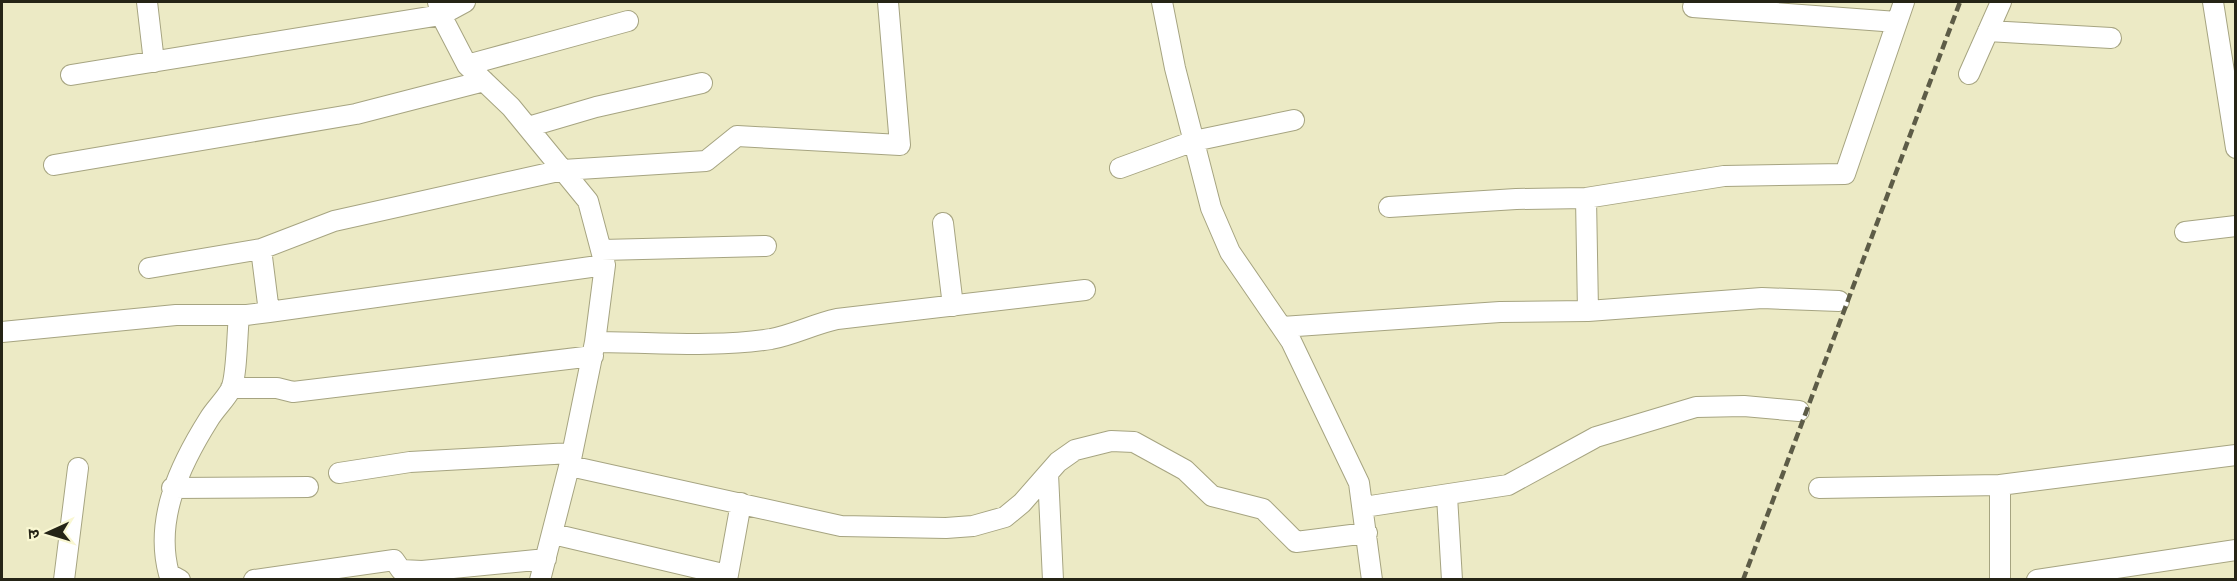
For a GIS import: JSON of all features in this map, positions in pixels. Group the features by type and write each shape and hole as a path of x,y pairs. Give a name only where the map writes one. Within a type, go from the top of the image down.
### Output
{"street":[{"path":"147,2 154,62"},
{"path":"71,75 154,62 465,2"},
{"path":"148,268 261,249 334,222 563,170 706,161 737,136 900,145 888,2"},
{"path":"1162,2 1175,68 1210,208 1230,252 1291,341 1359,483 1372,579"},
{"path":"1389,207 1516,199 1586,198 1724,176 1845,174 1904,2"},
{"path":"1970,74 2001,2"},
{"path":"2213,2 2227,39 2235,137"},
{"path":"1693,7 1896,22"},
{"path":"440,8 467,65 528,127 588,201 603,257 594,349 571,459 540,579"},
{"path":"467,65 628,21"},
{"path":"1988,31 2110,38"},
{"path":"54,165 356,114 484,81"},
{"path":"528,127 596,107 702,83"},
{"path":"1120,168 1194,141 1294,120"},
{"path":"1586,198 1588,311"},
{"path":"943,223 952,306"},
{"path":"2185,232 2235,226"},
{"path":"168,578 165,559 166,515 172,488 209,419 231,388 239,316 603,257 766,246"},
{"path":"261,249 269,312"},
{"path":"231,388 277,388 293,392 594,349 743,342 773,338 812,324 837,319 1085,290"},
{"path":"1282,327 1500,312 1588,311 1762,298 1839,301"},
{"path":"2,332 176,315 249,315"},
{"path":"1364,507 1509,485 1596,437 1696,407 1744,406 1799,411"},
{"path":"339,473 410,462 571,459 841,526 973,526 1005,517 1022,503 1058,462 1075,450 1111,441 1134,442 1185,470 1212,496 1263,509 1296,542 1366,533"},
{"path":"1819,488 2000,485 2235,455"},
{"path":"64,579 78,468"},
{"path":"1048,474 1053,579"},
{"path":"2000,485 2000,579"},
{"path":"172,488 308,487"},
{"path":"1447,496 1452,579"},
{"path":"553,534 727,577 741,503"},
{"path":"2037,579 2235,550"},
{"path":"254,579 361,572 394,560 401,570 422,571 546,559"}],"railway":[{"path":"1743,580 1960,2"}]}
